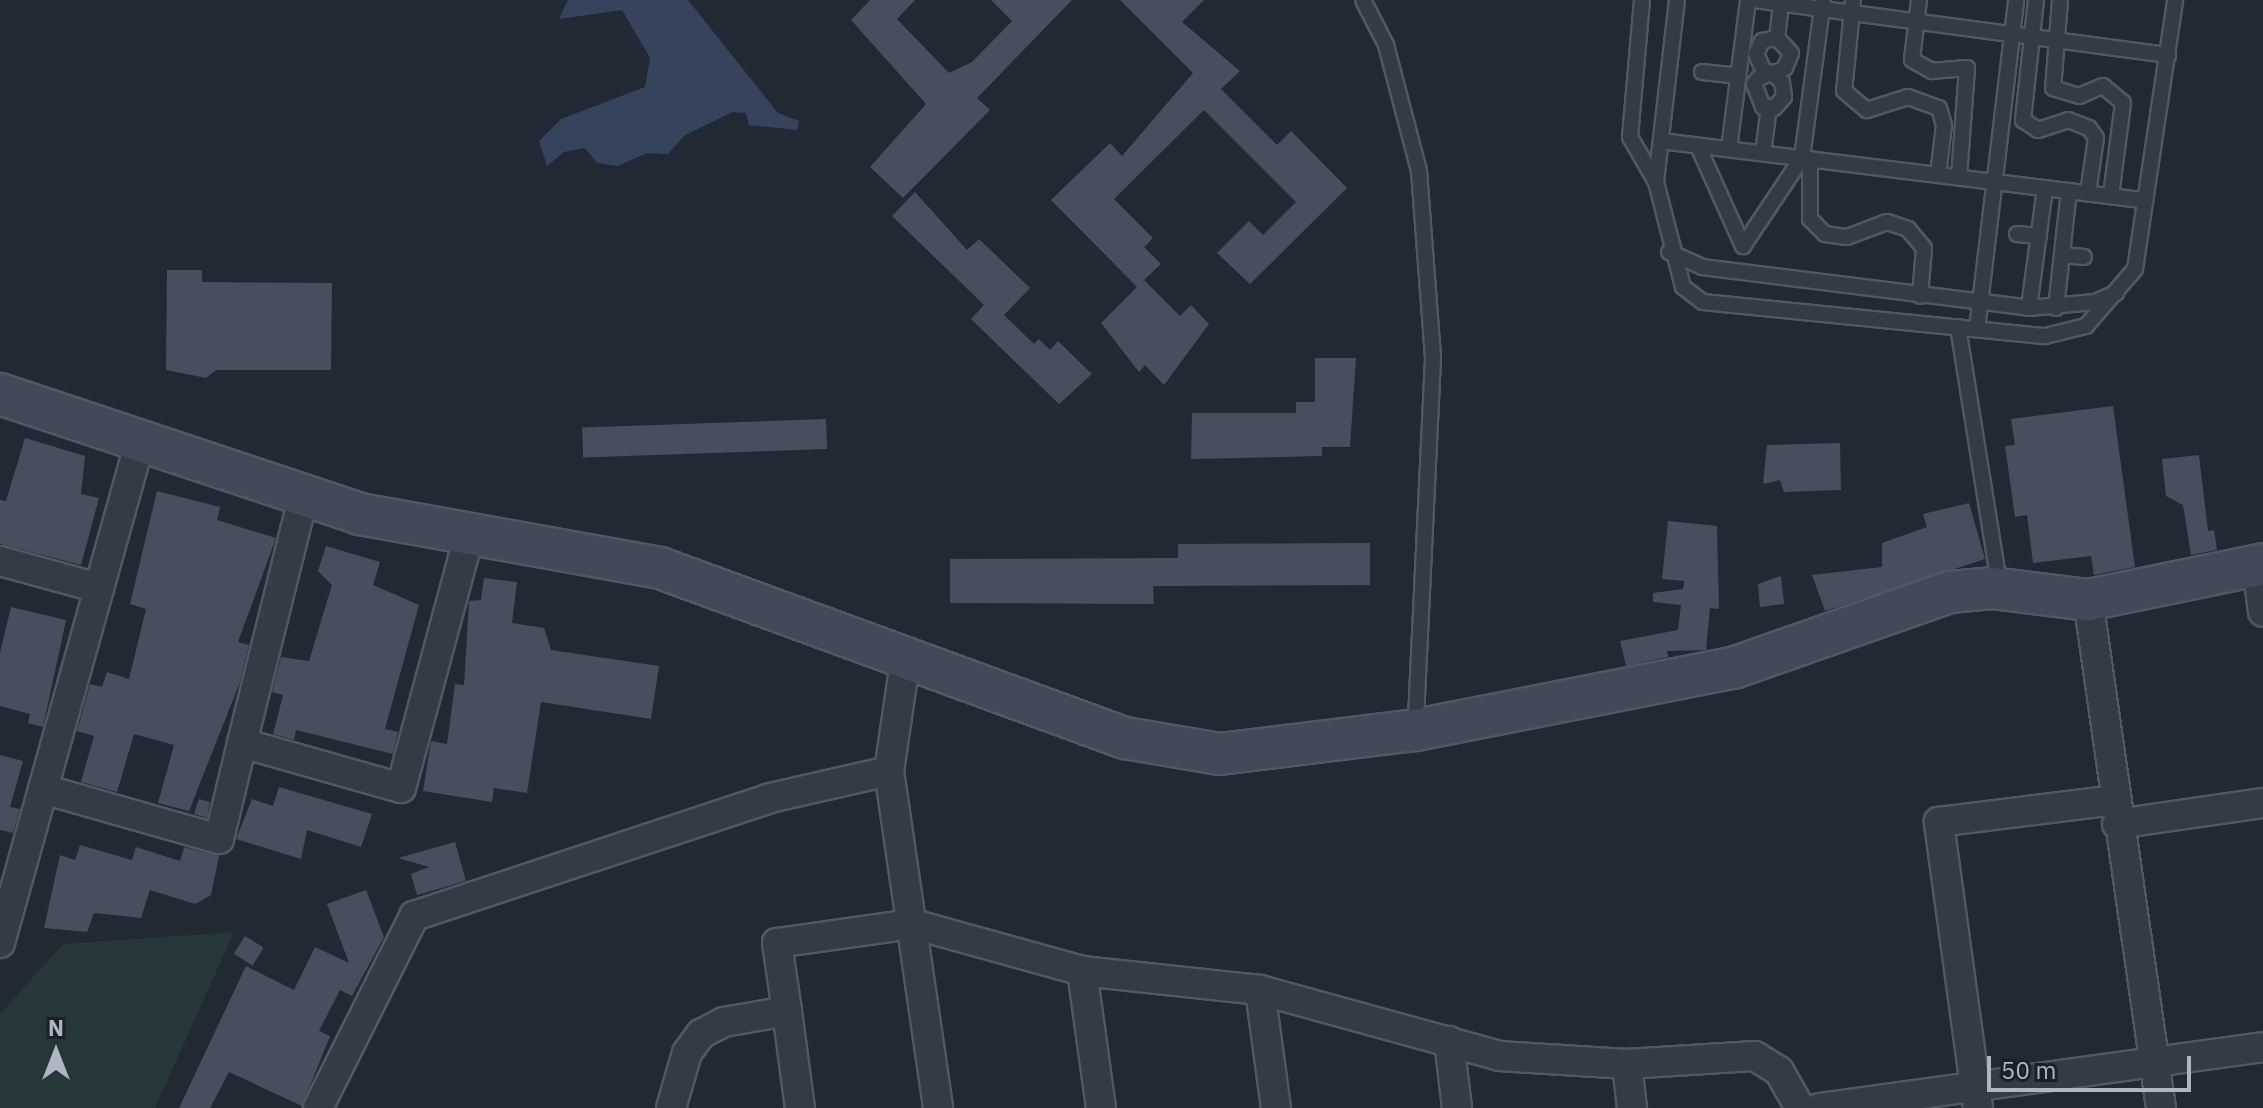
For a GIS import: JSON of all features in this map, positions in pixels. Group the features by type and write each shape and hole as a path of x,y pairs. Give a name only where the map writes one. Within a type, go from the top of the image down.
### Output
{"street":[{"path":"0,394 141,438 304,495 469,536 660,568 1170,748 1220,754 1416,730 1733,668 1950,592 2000,589 2088,600 2260,564 2263,612"},
{"path":"0,943 141,438"},
{"path":"43,789 219,839 304,495"},
{"path":"242,743 401,788 469,536"},
{"path":"0,561 99,588"},
{"path":"2088,600 2116,812 2161,1108"},
{"path":"906,655 889,771 938,1108"},
{"path":"318,1108 414,916 770,798 889,771"},
{"path":"1976,1096 1939,822 2263,803"},
{"path":"800,1108 777,943 913,924 1082,971 1260,990 1499,1056 1627,1064 1755,1056 1779,1071 1800,1108"},
{"path":"1082,971 1101,1108"},
{"path":"1260,990 1276,1108"},
{"path":"671,1108 687,1053 701,1034 724,1022 787,1011"},
{"path":"1449,1041 1457,1108"},
{"path":"1819,1108 1976,1096 2154,1059 2263,1047"},
{"path":"1627,1064 1632,1108"}],"lane":[{"path":"1363,0 1386,45 1419,171 1433,358 1416,730"},
{"path":"1642,0 1630,137 1656,182"},
{"path":"1677,0 1656,182 1669,252 1683,287 1703,302 2045,336 2086,326 2135,269 2175,0"},
{"path":"1729,149 1748,0"},
{"path":"1755,0 1852,6 1916,21 2168,55"},
{"path":"1919,0 1912,60 1920,67 1967,68 1959,177"},
{"path":"1977,329 2016,0"},
{"path":"2036,0 2023,120 2038,130 2068,120 2089,128 2096,138 2088,193"},
{"path":"2060,0 2053,88 2079,96 2103,86 2123,103 2111,196"},
{"path":"1777,38 1781,4"},
{"path":"1822,4 1806,159 1810,219 1825,234 1847,237 1887,222 1908,229 1924,248 1920,296"},
{"path":"1852,6 1844,91 1867,110 1908,97 1939,108 1944,125 1938,175"},
{"path":"1769,107 1753,94 1770,73 1790,60 1790,46 1777,38 1762,41 1756,54 1770,73 1785,88 1781,103 1769,107"},
{"path":"1702,72 1738,76"},
{"path":"1763,153 1769,107"},
{"path":"1661,141 2145,200"},
{"path":"1698,146 1743,246 1806,159"},
{"path":"2029,308 2045,188"},
{"path":"2056,308 2069,191"},
{"path":"2017,234 2039,236"},
{"path":"1669,252 1702,267 2029,308 2056,308 2116,293"},
{"path":"2062,255 2084,257"},
{"path":"1958,327 2000,589"}],"shaded area":[{"path":"234,932 155,1108 0,1108 0,1014 63,944"}],"water":[{"path":"568,0 688,0 778,113 799,121 797,130 749,125 746,113 733,112 685,135 668,154 647,153 618,166 597,163 585,148 564,152 547,166 539,141 561,119 645,87 650,58 622,10 559,19"}],"building":[{"path":"870,0 915,0 897,19 949,73 972,62 1012,21 991,0 1072,0 977,98 990,110 903,198 870,167 926,104 851,20"},
{"path":"1120,0 1204,0 1182,22 1240,71 1221,89 1277,145 1291,131 1347,188 1250,284 1217,253 1249,221 1263,235 1296,202 1204,110 1114,199 1153,238 1144,247 1161,264 1144,280 1180,316 1191,305 1209,324 1164,385 1145,365 1139,372 1101,323 1137,287 1051,200 1110,143 1122,156 1193,73"},
{"path":"915,192 967,250 979,239 1030,288 1004,315 1034,344 1039,339 1050,350 1058,341 1092,374 1059,404 971,319 984,305 892,216"},
{"path":"167,270 202,270 202,282 332,283 331,370 216,370 206,378 166,370"},
{"path":"1315,358 1356,358 1350,447 1322,447 1322,456 1191,459 1192,413 1296,413 1296,402 1315,402"},
{"path":"2113,406 2135,567 2094,575 2091,556 2033,563 2027,515 2015,517 2005,446 2015,445 2011,419"},
{"path":"826,419 827,449 583,457 582,428"},
{"path":"25,438 85,456 81,494 99,498 81,565 0,544 0,500 6,501"},
{"path":"1840,443 1841,490 1784,492 1780,480 1763,484 1767,445"},
{"path":"2199,455 2208,531 2214,530 2217,550 2191,555 2183,505 2166,496 2162,459"},
{"path":"157,491 220,507 217,520 276,538 238,642 249,645 240,682 189,811 158,803 174,745 134,734 117,792 81,782 94,736 77,731 90,684 102,687 107,672 129,679 146,609 130,604"},
{"path":"1969,503 1985,559 1825,611 1812,575 1882,567 1882,543 1927,527 1923,514"},
{"path":"1668,521 1717,526 1719,609 1710,608 1706,650 1667,651 1668,657 1626,666 1620,641 1678,630 1681,605 1653,602 1653,593 1683,589 1684,581 1662,579"},
{"path":"1370,543 1370,585 1153,586 1154,604 950,603 950,559 1178,558 1178,544"},
{"path":"326,546 380,562 373,585 419,605 385,729 398,732 393,754 296,730 294,740 273,734 283,695 272,692 281,657 309,661 332,585 318,571"},
{"path":"1781,576 1784,604 1760,607 1758,584"},
{"path":"484,578 517,582 512,623 544,628 551,650 659,666 651,719 541,702 527,793 494,788 492,802 423,791 431,741 447,744 455,684 464,685 469,601 481,600"},
{"path":"11,607 66,620 43,727 28,723 30,714 0,706 0,653"},
{"path":"0,755 23,761 10,807 20,809 13,833 0,830"},
{"path":"279,787 372,814 361,847 307,830 301,859 236,839 252,799 273,806"},
{"path":"199,799 210,802 207,818 194,814"},
{"path":"455,842 466,881 417,895 411,874 429,867 398,858"},
{"path":"80,845 132,860 136,847 180,861 184,847 219,856 211,895 195,904 150,890 141,918 94,913 87,932 44,928 60,855 75,860"},
{"path":"366,890 384,937 352,996 340,990 319,1031 330,1036 302,1106 229,1072 210,1108 179,1108 246,966 294,990 315,947 349,963 327,904"},
{"path":"245,936 264,948 253,965 234,954"}]}
